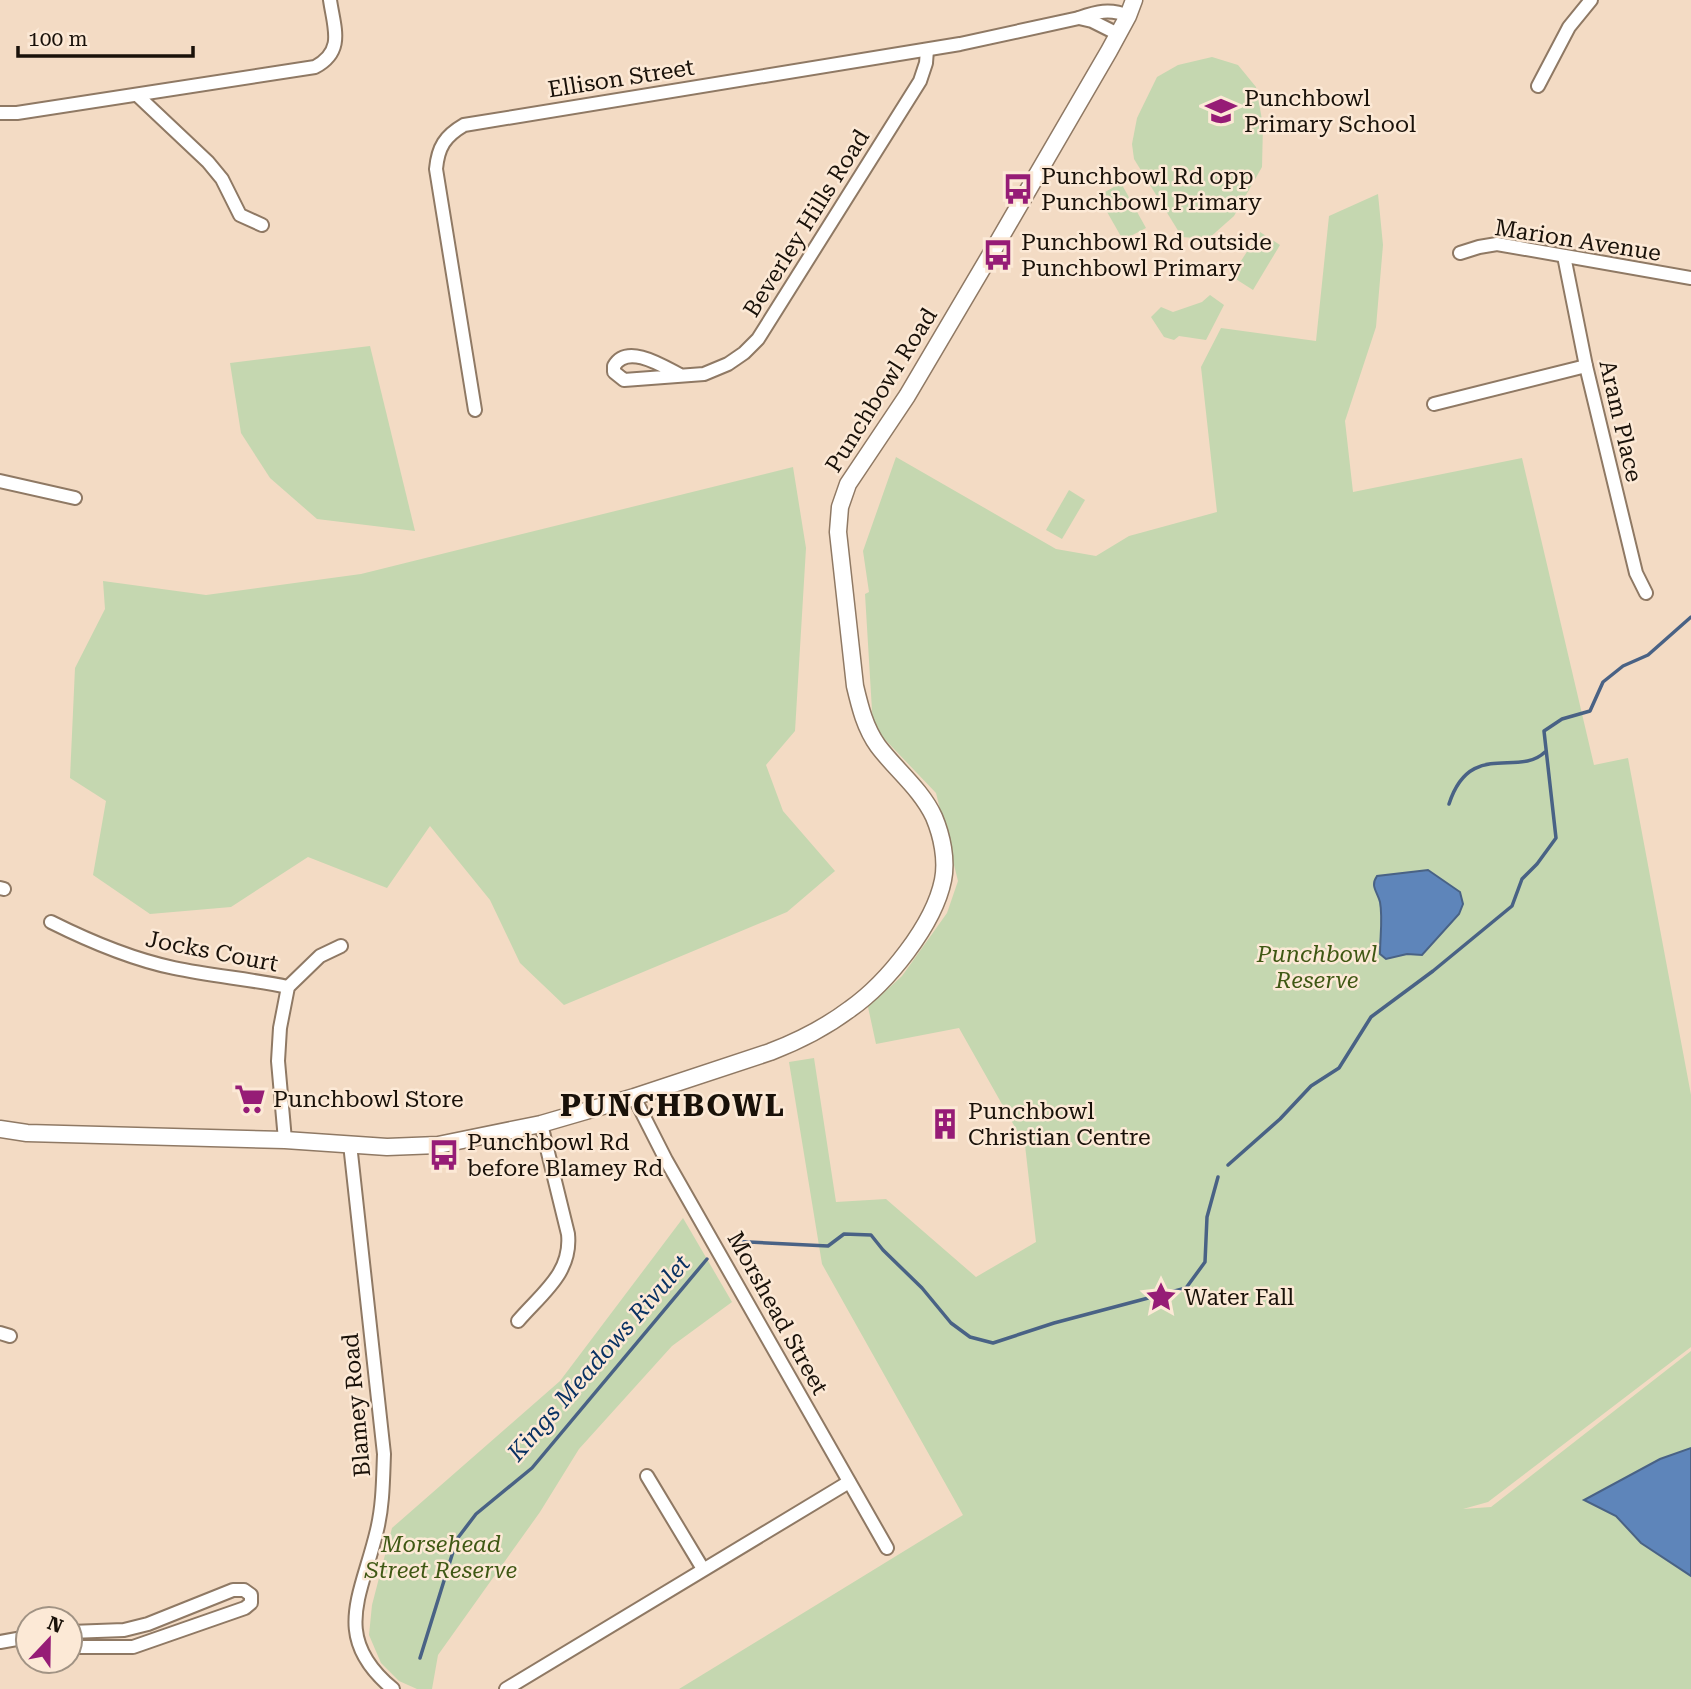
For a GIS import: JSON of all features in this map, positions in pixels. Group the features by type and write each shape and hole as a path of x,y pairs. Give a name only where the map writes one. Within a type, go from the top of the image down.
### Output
{"street":[{"path":"0,113 17,113 315,67 327,61 333,53 336,40 330,0"},
{"name":"Punchbowl Road","path":"0,1129 27,1133 285,1140 398,1147 438,1145 541,1125 781,1048 842,1015 871,991 918,935 936,902 943,880 944,857 935,820 919,794 877,745 859,705 840,547 840,507 853,474 907,396 1118,34 1134,0"},
{"path":"1538,86 1569,27 1591,0"},
{"name":"Ellison Street","path":"475,410 436,169 437,154 442,142 464,125 927,50 1079,18 1095,12 1110,10 1128,16"},
{"path":"1079,18 1092,21 1118,34"},
{"name":"Beverley Hills Road","path":"680,374 704,374 716,370 744,353 758,339 920,81 926,64 927,50"},
{"path":"137,95 208,162 222,179 238,220 262,225"},
{"name":"Marion Avenue","path":"1460,253 1497,244 1691,278"},
{"name":"Aram Place","path":"1564,256 1586,366 1636,573 1646,593"},
{"path":"1434,404 1586,366"},
{"path":"0,481 75,498"},
{"name":"Jocks Court","path":"51,922 92,942 141,960 288,987"},
{"path":"285,1140 278,1061 280,1028 288,987 320,956 341,946"},
{"name":"Morshead Street","path":"634,1097 666,1160 887,1548"},
{"path":"517,1321 561,1272 569,1248 568,1234 541,1125"},
{"name":"Blamey Road","path":"350,1144 384,1454 383,1496 378,1527 356,1605 354,1626 365,1661 393,1689"},
{"path":"647,1476 703,1569"},
{"path":"506,1689 849,1482"},
{"path":"84,1631 124,1630 148,1624 233,1590 244,1590 251,1595 246,1608 151,1643 118,1648 84,1647"}],"green space":[{"path":"1212,57 1238,65 1256,87 1263,125 1262,167 1234,216 1208,239 1182,237 1134,159 1132,144 1137,118 1157,77 1178,65"},
{"path":"1121,183 1146,228 1123,240 1098,196"},
{"name":"Punchbowl Reserve","path":"1378,194 1383,245 1376,327 1345,421 1353,492 1522,458 1594,765 1628,758 1691,1095 1691,1347 1488,1502 1463,1509 1491,1507 1691,1351 1691,1689 679,1689 963,1515 822,1264 789,1062 814,1058 836,1202 886,1199 976,1277 1036,1242 1025,1145 959,1028 876,1044 868,1007 902,976 947,913 958,881 936,793 873,727 865,594 869,592 863,551 896,457 1056,549 1096,556 1129,536 1217,512 1201,367 1221,328 1316,341 1329,216"},
{"path":"1260,232 1280,245 1253,290 1231,276"},
{"path":"1210,295 1224,305 1206,340 1179,336 1174,340 1164,337 1151,317 1161,307 1173,312 1202,302"},
{"path":"370,346 415,531 317,519 270,478 241,433 230,363"},
{"path":"793,467 806,548 795,731 766,765 783,811 835,871 787,912 564,1005 520,963 490,900 430,826 387,888 308,857 231,907 150,914 93,875 106,801 70,778 75,668 105,609 103,581 206,595 361,574"},
{"path":"1069,490 1085,500 1062,539 1046,530"},
{"name":"Morsehead Street Reserve","path":"683,1218 732,1302 672,1346 579,1449 540,1512 438,1655 432,1689 417,1689 399,1681 381,1663 369,1635 372,1605 392,1528 560,1381"}],"water":[{"path":"1428,870 1460,892 1463,904 1459,914 1422,955 1407,954 1386,959 1380,954 1381,908 1374,886 1375,880 1377,876"},
{"path":"1691,1448 1691,1576 1641,1543 1616,1516 1584,1500 1660,1459"}],"waterway":[{"name":"Kings Meadows Rivulet","path":"1228,1165 1280,1119 1311,1086 1339,1068 1371,1017 1433,971 1512,906 1522,879 1556,838 1544,731 1562,719 1590,711 1603,682 1623,666 1648,655 1691,617"},
{"path":"1449,804 1458,784 1469,772 1495,763 1534,759 1545,752"},
{"name":"Kings Meadows Rivulet","path":"729,1241 828,1246 844,1234 871,1235 951,1323 970,1337 993,1343 1054,1323 1186,1288 1205,1262 1207,1217 1218,1177"},
{"name":"Kings Meadows Rivulet","path":"420,1658 457,1539 476,1514 532,1468 707,1259"}],"place":[{"name":"Punchbowl Primary School","path":"1221,111"},
{"name":"Punchbowl Rd opp Punchbowl Primary","path":"1018,189"},
{"name":"Punchbowl Rd outside Punchbowl Primary","path":"998,255"},
{"name":"Punchbowl Store","path":"250,1099"},
{"name":"Punchbowl Christian Centre","path":"945,1124"},
{"name":"Punchbowl Rd before Blamey Rd","path":"444,1155"},
{"name":"Water Fall","path":"1161,1297"}],"district":[{"name":"PUNCHBOWL","path":"673,1106"}]}
